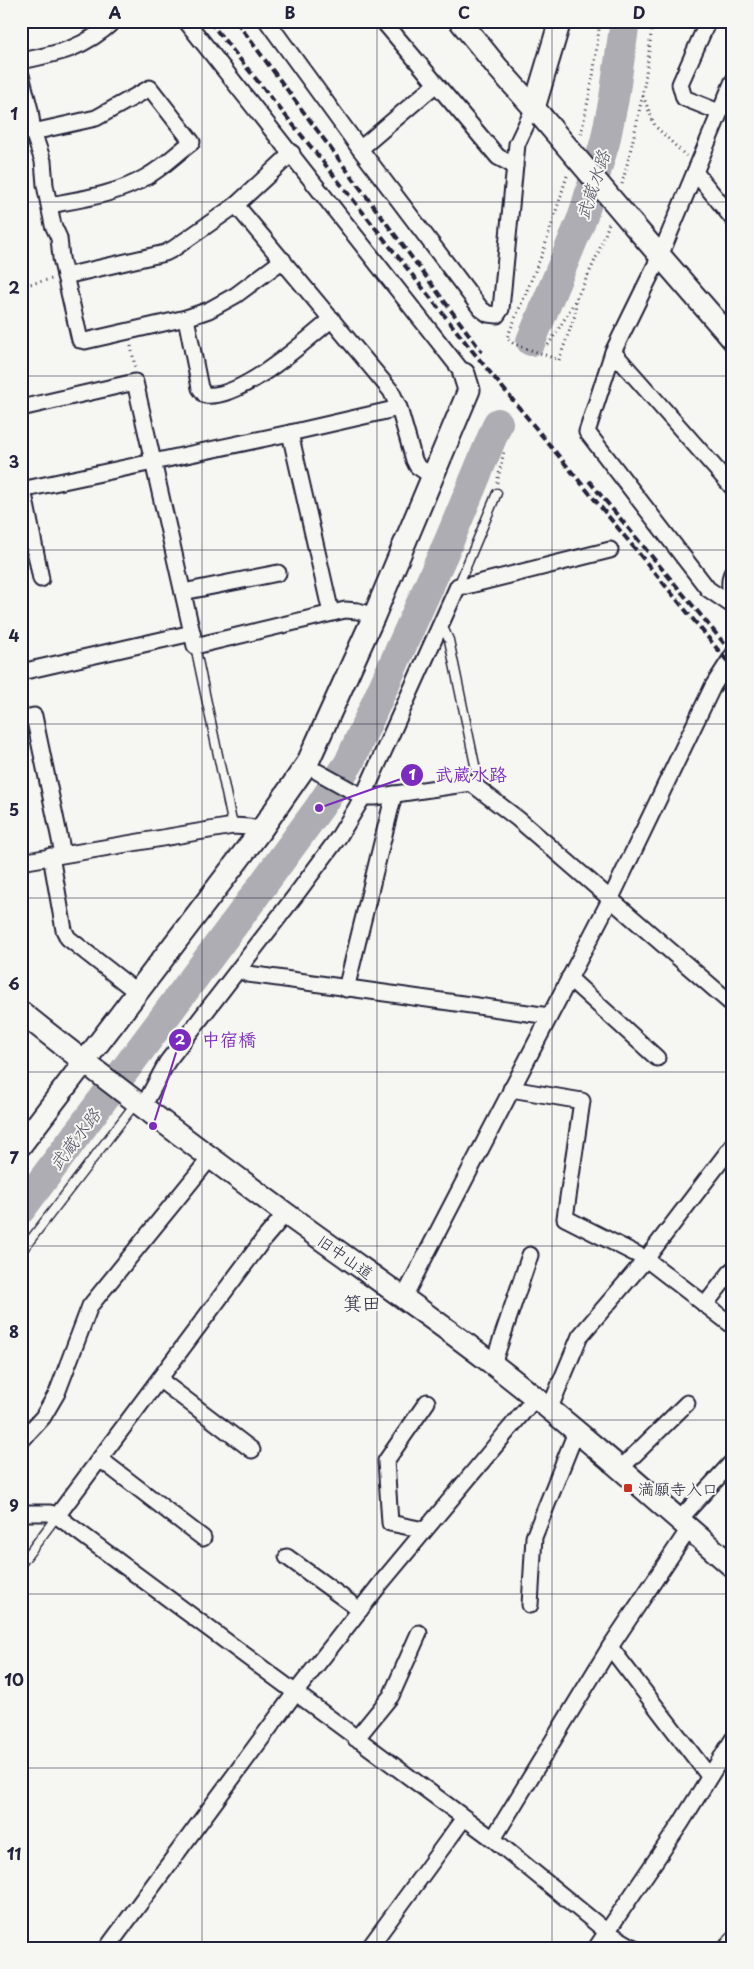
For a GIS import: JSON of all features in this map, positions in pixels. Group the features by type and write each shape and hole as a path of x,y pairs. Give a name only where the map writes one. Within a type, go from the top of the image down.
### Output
{"street":[{"path":"21,61 70,50 92,38 114,21"},
{"path":"21,1145 88,1065 138,993 261,830 313,768 374,616 469,390 464,374 292,153 186,21"},
{"path":"267,21 360,149 481,309 488,314 497,315 501,309 517,144 538,112 560,21"},
{"path":"383,21 498,157 515,166"},
{"path":"460,21 733,340"},
{"path":"708,21 680,84 684,98 719,112"},
{"path":"21,75 37,148 43,160 45,184 53,225 59,238 60,277 80,340 84,341 127,332 186,318 208,310 236,295 283,260"},
{"path":"733,81 660,256 613,352 587,432 708,589 733,605"},
{"path":"360,149 436,84"},
{"path":"33,132 96,118 150,88 192,142 147,177 125,187 50,205"},
{"path":"60,277 174,249 236,205 292,153"},
{"path":"695,172 733,219"},
{"path":"236,205 391,391 399,408 414,460 417,466 433,477"},
{"path":"186,318 200,388 204,395 213,396 228,391 265,372 332,319"},
{"path":"613,352 733,488"},
{"path":"21,408 135,382 193,640"},
{"path":"41,579 22,490 399,408"},
{"path":"290,433 331,613"},
{"path":"137,1103 338,838 458,586 466,586 610,550"},
{"path":"183,592 278,573"},
{"path":"732,582 733,605"},
{"path":"21,672 345,610 358,611 374,616"},
{"path":"404,1297 611,898 714,686 733,655"},
{"path":"21,719 34,716 57,855 64,930 68,938 138,993"},
{"path":"313,768 358,794 394,794 471,784 518,819 611,898 668,951 733,1005"},
{"path":"346,989 394,794"},
{"path":"21,862 233,826 261,830"},
{"path":"239,970 248,974 346,989 549,1016"},
{"path":"569,978 657,1058"},
{"name":"旧中山道","path":"21,1012 137,1103 493,1364 733,1566"},
{"path":"511,1089 582,1101 565,1218 646,1259 733,1326"},
{"path":"107,1948 295,1693 424,1530 542,1404 580,1336 646,1259 733,1146"},
{"path":"21,1441 43,1417 58,1393 90,1306 211,1157"},
{"path":"57,1516 263,1240 286,1213"},
{"path":"493,1364 530,1256"},
{"path":"704,1305 733,1269"},
{"path":"160,1380 252,1450"},
{"path":"424,1530 390,1523 386,1461 427,1402"},
{"path":"620,1469 687,1403"},
{"path":"530,1604 534,1537 576,1432"},
{"path":"100,1459 203,1538"},
{"path":"493,1839 684,1525 733,1462"},
{"path":"21,1513 50,1513 57,1516 493,1839 607,1932 634,1948"},
{"path":"287,1557 360,1610"},
{"path":"356,1738 391,1696 418,1633"},
{"path":"610,1647 708,1776"},
{"path":"596,1948 681,1823 708,1776 733,1739"},
{"path":"369,1948 464,1818"},
{"path":"726,1948 733,1940"}],"lane":[{"path":"458,586 497,493"},
{"path":"441,623 449,640 480,791"},
{"path":"193,640 233,826"},
{"path":"21,1252 137,1103"},
{"path":"21,1564 57,1516"}],"path":[{"path":"580,136 594,77 600,21"},
{"path":"620,191 632,147 637,113 643,96 652,21"},
{"path":"643,96 655,126 685,154 695,172"},
{"path":"569,172 542,252 507,338 514,344 559,360 575,315 576,298"},
{"path":"548,345 569,313 605,237 611,218"},
{"path":"21,286 60,277"},
{"path":"127,332 136,373 135,382"},
{"path":"497,481 504,452"}],"waterway":[{"name":"武蔵水路","path":"531,341 583,216 605,142 614,98 625,21"},
{"name":"武蔵水路","path":"21,1209 243,912 319,808 349,763 449,541 498,423"}],"railway":[{"path":"209,21 470,348 733,668"},
{"path":"236,21 482,352"},
{"path":"589,481 733,654"}],"place":[{"name":"武蔵水路","path":"319,808"},
{"name":"中宿橋","path":"153,1126"},
{"name":"満願寺入口","path":"628,1488"}],"district":[{"name":"箕田","path":"362,1302"}]}
